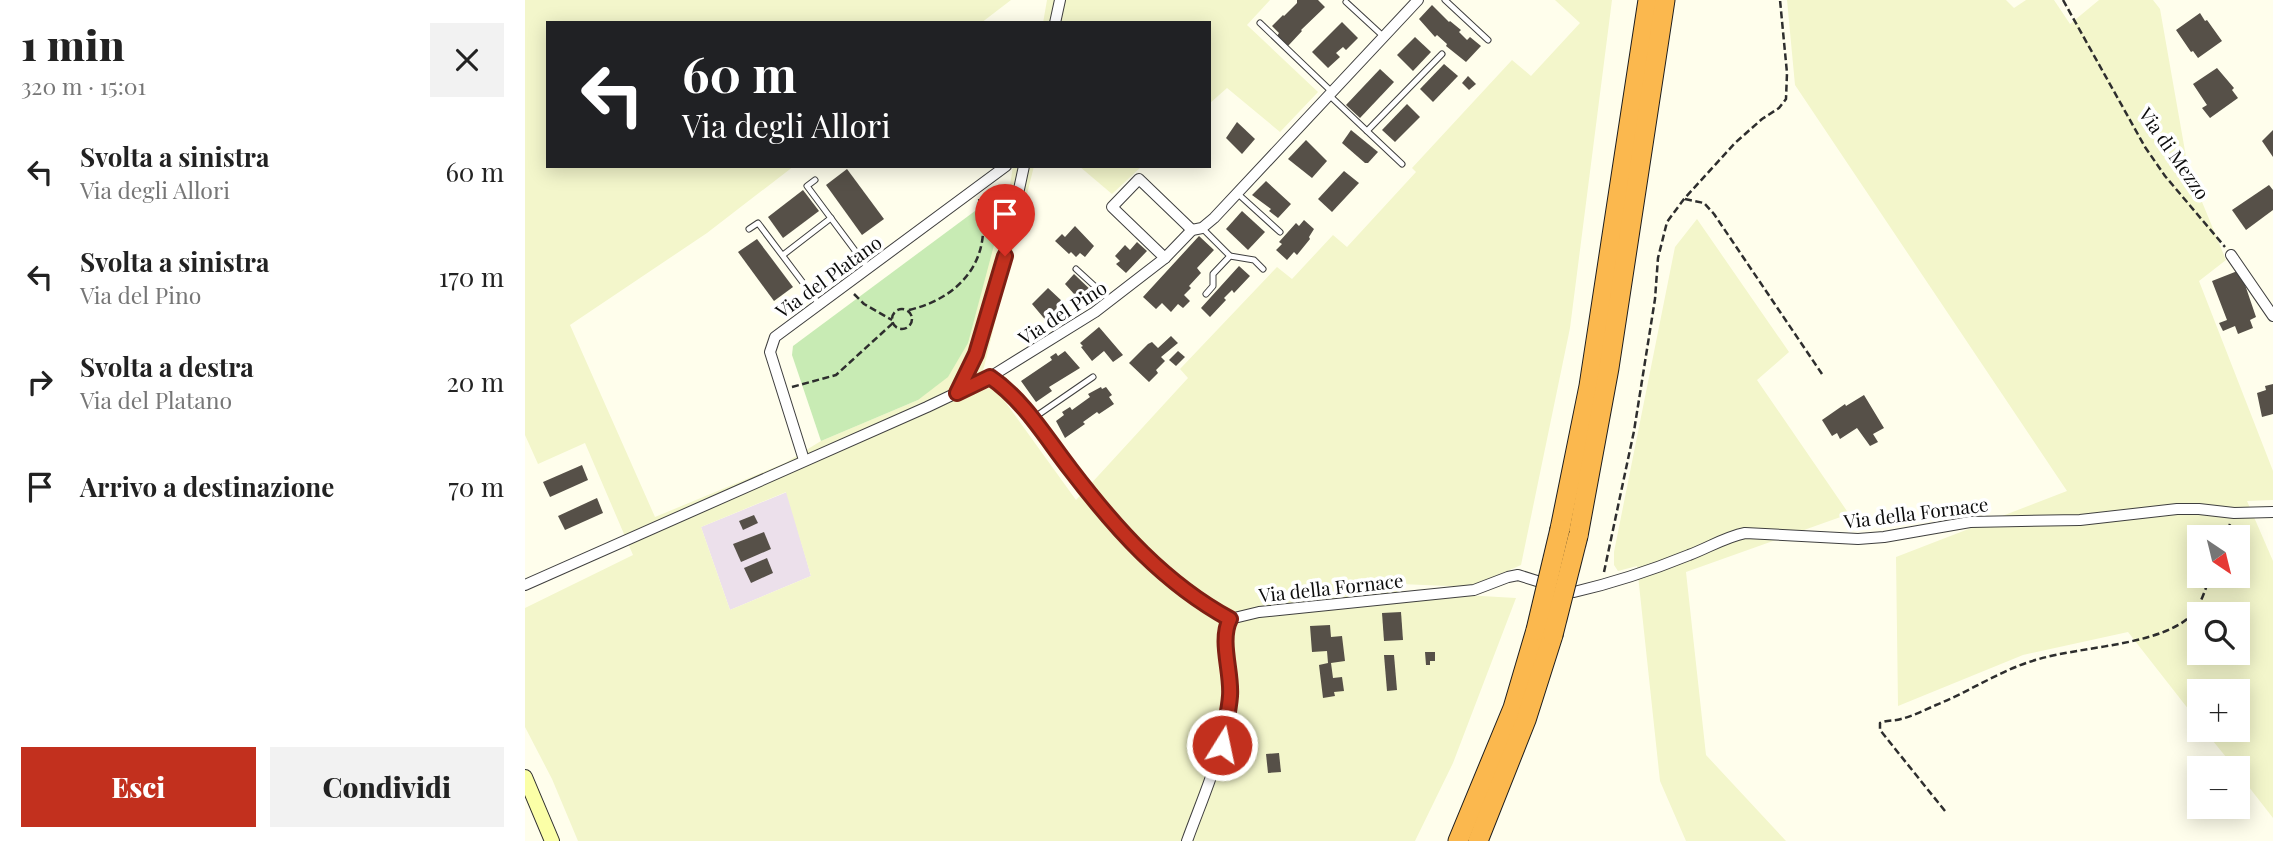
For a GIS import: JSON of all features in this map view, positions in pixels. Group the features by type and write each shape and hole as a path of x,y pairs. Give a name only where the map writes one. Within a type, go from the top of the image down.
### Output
{"highway":[{"path":"1569,532 1647,0"},
{"path":"1478,841 1526,720 1544,632 1609,368 1665,0"},
{"path":"1458,841 1544,632"}],"main road":[{"path":"525,777 552,841"}],"street":[{"path":"1055,21 1060,0"},
{"name":"Via del Pino","path":"525,584 957,393 1045,346 1111,301 1237,193 1418,0"},
{"name":"Via del Platano","path":"804,460 770,352 775,337 1003,168"},
{"path":"957,393 976,354 984,328 1005,256 1024,168"},
{"path":"1164,258 1112,207 1139,179 1197,229"},
{"path":"2231,255 2273,316"},
{"path":"990,377 1013,395 1137,550 1183,590 1230,619 1226,638 1230,695 1222,745 1187,841"},
{"name":"Via della Fornace","path":"1574,592 1601,585 1745,533 1858,539 1970,522 2080,520 2177,509 2272,515"},
{"name":"Via della Fornace","path":"1230,619 1259,612 1474,590 1518,575 1537,581"}],"lane":[{"path":"1445,0 1488,40"},
{"path":"1346,2 1384,37"},
{"path":"1260,23 1402,164"},
{"path":"1367,131 1441,54"},
{"path":"815,180 807,186 868,268"},
{"path":"1237,193 1280,232"},
{"path":"783,255 831,218"},
{"path":"750,229 758,223 819,304"},
{"path":"1197,229 1230,256 1254,260 1263,269"},
{"path":"1206,293 1213,286 1213,274 1230,256"},
{"path":"1076,269 1111,301"},
{"path":"1032,419 1093,377"}],"path":[{"path":"1601,585 1634,430 1655,299 1658,258 1667,222 1684,199 1735,143 1779,108 1786,99 1787,73 1780,0"},
{"name":"Via di Mezzo","path":"2063,0 2145,147 2165,176 2231,255"},
{"path":"782,389 836,375 892,322 893,313 899,309 909,310 943,298 960,285 971,270 981,248 982,217 976,189"},
{"path":"1684,199 1704,203 1714,214 1822,374"},
{"path":"845,285 864,304 898,328 908,328 913,319 909,310"},
{"path":"1945,811 1880,730 1880,723 1940,704 2007,669 2034,660 2147,636 2179,625 2194,614 2206,588"}],"shaded area":[{"path":"787,492 811,576 730,610 701,527"}],"green space":[{"path":"525,0 1011,0 984,21 546,21 546,168 791,168 707,233 570,325 655,517 785,463 821,441 918,400 1010,185 1013,168 1034,168 983,371 1076,500 1188,378 1180,369 1277,267 1292,279 1333,235 1347,247 1416,172 1412,168 1512,60 1531,76 1580,23 1555,0 1612,0 1570,328 1521,565 1472,587 1400,584 1395,591 1516,598 1453,763 1415,841 578,841 552,779 525,727 525,608 633,555 585,443 538,464 525,435","holes":["786,492 811,576 730,610 701,527"]},
{"path":"1047,0 1270,0 1247,25 1318,92 1280,132 1227,88 1211,102 1211,21 1043,21"},
{"path":"1787,0 2006,0 2014,8 2026,0 2054,0 2070,24 2099,0 2153,0 2160,9 2188,168 2226,260 2199,281 2273,471 2273,500 2247,501 2273,561 2273,818 2250,788 2250,756 2225,756 2214,742 2250,742 2250,679 2187,679 2187,707 2128,632 2023,655 1898,706 1896,557 2067,491 1795,85"},
{"path":"1081,168 1140,168 1112,194"},
{"path":"1010,185 968,343 948,377 918,400 821,441 792,355 793,346"},
{"path":"1697,219 1789,352 1757,380 1849,514 1686,572 1706,755 1786,841 1686,841 1660,781 1637,566 1618,571 1614,565 1614,552 1675,247"}],"building":[{"path":"1297,0 1318,0 1325,7 1288,46 1277,36 1279,33 1272,26"},
{"path":"1432,5 1461,30 1459,32 1467,40 1470,37 1481,46 1466,62 1437,35 1435,37 1419,19"},
{"path":"2200,13 2222,41 2198,58 2176,30"},
{"path":"1342,22 1358,38 1346,50 1343,47 1336,53 1340,57 1328,68 1312,52"},
{"path":"1415,37 1431,52 1413,71 1397,55"},
{"path":"1444,64 1458,76 1433,102 1420,89"},
{"path":"2217,68 2234,88 2232,90 2238,98 2210,118 2202,108 2207,105 2193,84"},
{"path":"1380,69 1394,82 1360,118 1346,105"},
{"path":"1468,76 1476,84 1469,90 1462,83"},
{"path":"1407,104 1420,117 1395,142 1382,130"},
{"path":"1237,122 1255,139 1242,154 1226,138"},
{"path":"1351,130 1378,152 1368,163 1342,143"},
{"path":"2273,130 2273,157 2262,141"},
{"path":"1306,140 1327,161 1312,178 1288,159"},
{"path":"847,169 884,219 862,235 826,185"},
{"path":"1344,171 1359,183 1332,212 1318,199"},
{"path":"1266,181 1291,204 1278,218 1269,211 1271,209 1252,195"},
{"path":"2269,185 2273,190 2273,210 2246,230 2232,210"},
{"path":"803,190 819,211 783,238 768,217"},
{"path":"1242,211 1265,232 1248,250 1226,229"},
{"path":"1304,220 1314,229 1310,239 1297,255 1294,252 1287,260 1276,250 1282,244 1279,242 1296,223 1299,226"},
{"path":"1075,226 1094,246 1085,257 1080,253 1076,257 1071,252 1069,254 1055,241 1062,234 1065,237"},
{"path":"1199,236 1214,250 1197,268 1201,273 1184,295 1190,301 1183,308 1178,304 1171,312 1162,303 1156,309 1143,297"},
{"path":"757,239 793,287 774,301 738,252"},
{"path":"1137,242 1147,251 1126,273 1116,264 1120,261 1115,256 1125,245 1130,250"},
{"path":"1239,266 1250,276 1234,293 1232,290 1224,298 1226,300 1210,317 1201,308"},
{"path":"2240,270 2256,317 2250,320 2253,328 2238,334 2235,326 2223,331 2219,323 2227,320 2212,281"},
{"path":"1074,274 1096,295 1085,306 1065,284"},
{"path":"1048,288 1063,302 1056,308 1060,312 1048,323 1032,304"},
{"path":"1099,327 1123,355 1113,362 1104,351 1092,361 1081,347 1083,346 1080,343"},
{"path":"1171,336 1178,343 1161,357 1165,361 1149,382 1129,363 1148,344 1152,342 1158,348"},
{"path":"1065,351 1080,368 1049,387 1052,391 1036,402 1021,381 1052,360 1050,357"},
{"path":"1178,351 1185,357 1176,366 1169,360"},
{"path":"2273,384 2273,414 2262,417 2257,393 2266,390 2265,386"},
{"path":"1106,387 1114,404 1099,414 1097,412 1065,438 1056,421 1064,415 1062,412 1070,407 1072,410 1090,397 1088,394"},
{"path":"1864,395 1884,428 1873,434 1878,442 1870,446 1857,428 1840,439 1837,433 1832,436 1822,420"},
{"path":"582,465 588,480 550,497 543,482"},
{"path":"597,498 603,513 565,530 558,516"},
{"path":"754,515 758,523 743,530 739,521"},
{"path":"764,532 771,549 741,562 733,544"},
{"path":"767,558 773,573 751,583 744,568"},
{"path":"1401,612 1403,640 1384,641 1382,613"},
{"path":"1330,625 1331,637 1342,636 1345,661 1331,663 1333,678 1342,677 1344,691 1334,692 1335,696 1323,698 1319,665 1328,663 1327,651 1312,652 1310,626"},
{"path":"1425,652 1435,652 1435,661 1430,661 1430,665 1426,665"},
{"path":"1384,655 1394,655 1397,690 1387,691"},
{"path":"1279,753 1281,772 1268,773 1266,754"}],"route":[{"path":"1005,256 976,354 957,393 990,377 1000,384 1013,395 1137,550 1183,590 1230,619 1226,638 1230,695 1222,745"}]}
